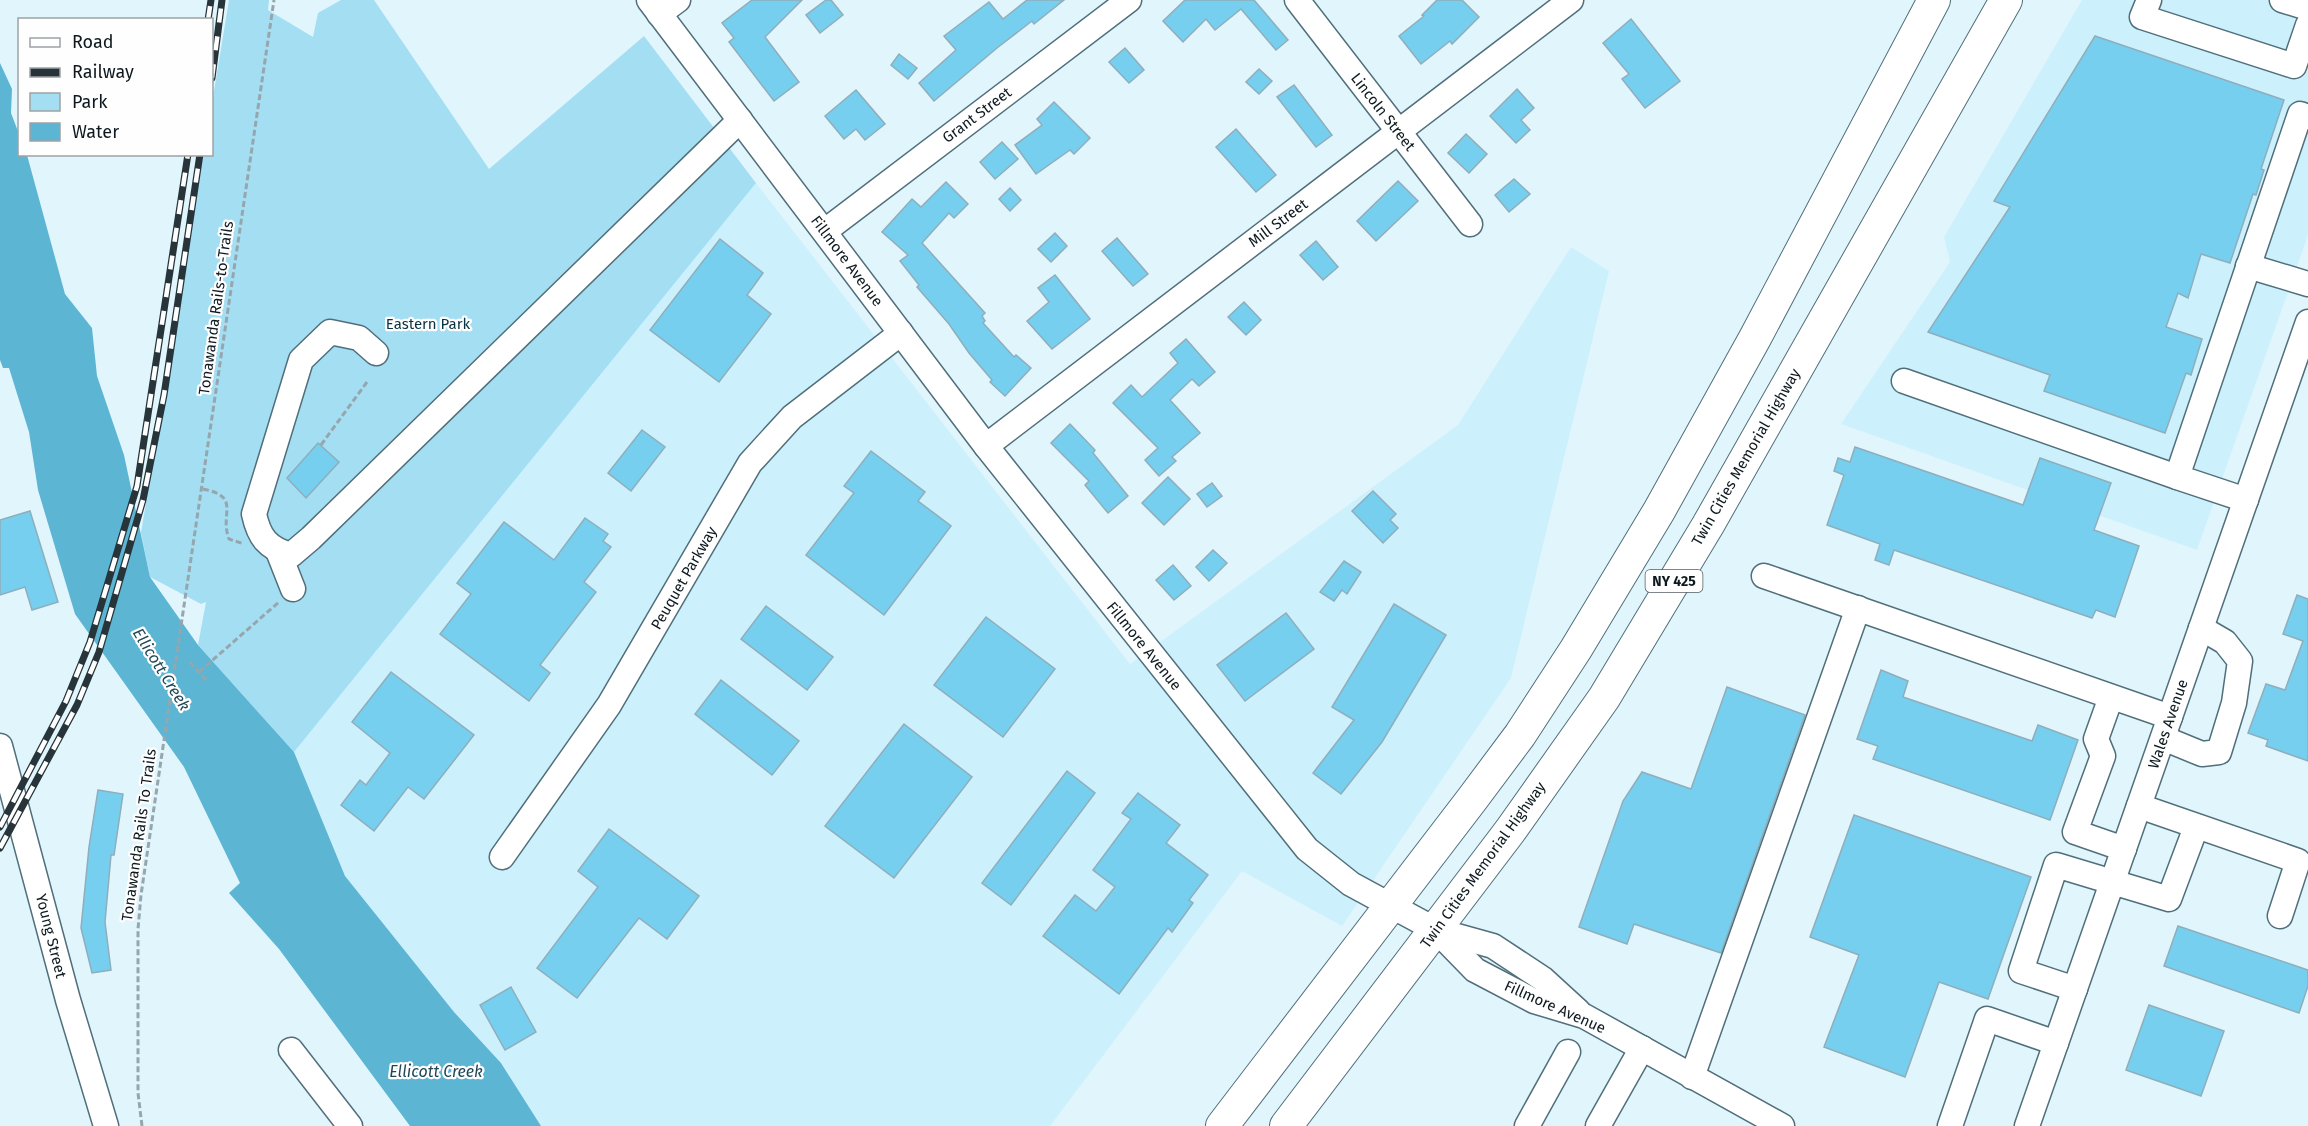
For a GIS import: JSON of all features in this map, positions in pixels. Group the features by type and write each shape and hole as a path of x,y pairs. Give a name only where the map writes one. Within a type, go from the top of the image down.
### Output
{"main road":[{"name":"NY 425","path":"1222,1126 1520,735 1659,511 1934,0"},
{"name":"Twin Cities Memorial Highway","path":"1286,1126 1510,831 1604,698 1708,525 2006,0"}],"street":[{"name":"Grant Street","path":"825,231 1129,0"},
{"name":"Lincoln Street","path":"1297,0 1470,224"},
{"name":"Mill Street","path":"986,446 1571,0"},
{"path":"2149,0 2142,17 2294,66 2308,26"},
{"path":"2282,0 2308,8"},
{"name":"Fillmore Avenue","path":"662,5 741,120 986,446 1307,849 1351,884 1436,930 1493,946 1543,979 1584,1016 1782,1126"},
{"path":"2177,477 2300,114 2308,117"},
{"path":"376,353 359,338 330,332 300,360 254,514 258,534 278,551 291,555 311,538 741,120"},
{"path":"2248,266 2308,284"},
{"name":"Wales Avenue","path":"2027,1126 2308,322"},
{"name":"Peuquet Parkway","path":"502,856 609,705 750,464 792,417 901,333"},
{"path":"1904,381 2246,500"},
{"path":"278,551 293,589"},
{"path":"1764,576 2112,696 2166,728 2202,754 2219,752 2234,702 2240,660 2225,642 2201,628"},
{"path":"1692,1077 1858,608"},
{"path":"2112,696 2096,739 2103,756 2074,832 2124,849"},
{"name":"Young Street","path":"0,746 8,802 106,1126"},
{"path":"2139,806 2298,861 2280,916"},
{"path":"2075,989 2021,971 2056,865 2169,898 2196,827"},
{"path":"1950,1126 1987,1019 2056,1043"},
{"path":"1598,1126 1642,1048"},
{"path":"291,1050 350,1126"},
{"path":"1527,1126 1568,1052"}],"path":[{"name":"Tonawanda Rails-to-Trails","path":"184,620 274,0"},
{"path":"321,445 367,382"},
{"path":"203,489 218,492 227,501 226,533 229,539 234,543 253,544 258,534"},
{"path":"199,672 293,589"},
{"name":"Tonawanda Rails To Trails","path":"142,1126 138,1093 138,929 146,856 184,620"},
{"path":"190,662 206,680"}],"shaded area":[{"path":"2082,0 2308,0 2308,235 2197,550 1841,424 1950,262 1944,237"},
{"path":"756,183 1130,664 1458,425 1571,247 1609,271 1511,678 1342,926 1242,871 1050,1126 541,1126 501,1063 454,1012 345,876 294,752"}],"green space":[{"name":"Eastern Park","path":"229,0 269,0 268,10 313,37 318,13 341,0 374,0 489,169 644,36 756,183 294,752 198,645 206,602 201,604 150,577 141,533 203,156 213,156 213,97"}],"water":[{"name":"Ellicott Creek","path":"0,63 12,89 11,113 18,131 18,156 27,156 65,294 92,328 97,376 124,455 150,577 198,645 294,752 345,876 454,1012 501,1063 541,1126 410,1126 279,949 229,893 240,883 184,767 75,614 38,490 29,432 9,368 3,368 0,360"}],"building":[{"path":"752,0 802,0 765,37 799,82 774,101 729,42 734,38 722,23"},
{"path":"826,0 831,0 843,15 820,33 806,15"},
{"path":"1027,0 1064,0 1034,24 1032,21 997,48 934,101 919,83 956,50 944,36 989,2 1003,19"},
{"path":"1185,0 1254,0 1288,40 1276,50 1241,9 1215,30 1206,19 1183,42 1163,21"},
{"path":"1437,0 1462,0 1479,17 1452,44 1450,41 1421,64 1399,36 1424,16 1422,15"},
{"path":"1631,19 1680,81 1645,108 1622,79 1629,74 1603,43"},
{"path":"2095,36 2284,100 2261,169 2264,170 2256,195 2253,194 2230,263 2201,254 2188,298 2178,293 2166,327 2202,339 2191,375 2186,373 2165,433 2044,391 2050,375 1928,332 2010,207 1994,201"},
{"path":"1125,48 1144,70 1129,83 1109,62"},
{"path":"899,54 917,68 908,79 891,65"},
{"path":"1259,69 1272,81 1259,94 1246,82"},
{"path":"1294,85 1332,135 1316,147 1277,97"},
{"path":"1517,89 1534,108 1521,120 1530,130 1516,143 1490,116"},
{"path":"856,90 885,124 865,140 856,129 844,139 825,116"},
{"path":"1054,102 1090,138 1074,154 1070,150 1036,174 1015,145 1042,125 1037,119"},
{"path":"1236,129 1276,175 1256,192 1216,147"},
{"path":"1466,134 1487,154 1469,173 1448,153"},
{"path":"1002,142 1018,159 995,179 980,162"},
{"path":"1514,179 1530,194 1509,212 1495,195"},
{"path":"1398,181 1418,201 1376,241 1357,221"},
{"path":"946,182 968,204 954,218 949,213 922,243 985,313 982,316 985,321 983,323 1014,357 1016,355 1031,368 1005,396 990,382 992,380 949,324 917,287 919,285 900,261 908,255 882,232 912,199 921,207"},
{"path":"1010,188 1021,200 1010,211 999,199"},
{"path":"1055,233 1067,246 1051,262 1038,249"},
{"path":"1117,238 1148,274 1133,286 1102,251"},
{"path":"720,239 763,273 747,295 771,314 719,382 650,330"},
{"path":"1316,241 1338,267 1323,280 1300,255"},
{"path":"1055,275 1090,319 1052,349 1027,321 1049,302 1038,288"},
{"path":"1244,302 1261,320 1246,335 1228,317"},
{"path":"1186,339 1215,372 1199,386 1192,379 1170,400 1200,433 1172,457 1176,461 1159,476 1145,460 1158,448 1113,403 1131,385 1142,397 1178,363 1170,353"},
{"path":"1070,424 1095,450 1093,453 1128,496 1108,513 1085,485 1089,481 1051,443"},
{"path":"642,430 665,447 631,491 608,473"},
{"path":"318,443 339,462 306,498 287,478"},
{"path":"1855,447 2023,505 2040,458 2111,483 2094,530 2139,546 2115,617 2096,610 2092,618 1894,550 1889,565 1875,560 1880,544 1827,525 1844,475 1834,471 1838,458 1850,462"},
{"path":"871,451 925,492 918,501 951,526 884,615 806,555 854,493 844,486"},
{"path":"1168,477 1190,499 1164,525 1142,503"},
{"path":"1212,483 1222,496 1207,507 1197,494"},
{"path":"1373,491 1396,514 1390,520 1398,528 1383,543 1352,511"},
{"path":"30,511 58,602 32,610 25,587 0,595 0,520"},
{"path":"585,518 608,534 603,541 611,547 584,582 596,592 540,665 550,673 529,701 440,634 471,594 457,583 504,522 554,560"},
{"path":"1213,550 1227,563 1209,581 1196,567"},
{"path":"1344,561 1361,572 1347,594 1342,590 1334,601 1320,592"},
{"path":"1173,565 1191,586 1174,600 1156,580"},
{"path":"2297,595 2308,599 2308,761 2266,746 2268,740 2248,733 2266,684 2285,690 2303,641 2283,634"},
{"path":"1394,604 1446,635 1382,742 1341,794 1313,773 1354,720 1332,707"},
{"path":"766,606 833,657 807,690 741,639"},
{"path":"1286,613 1314,649 1245,701 1217,665"},
{"path":"986,617 1055,669 1003,737 934,685"},
{"path":"1881,670 1908,681 1903,697 2032,741 2038,725 2078,740 2050,820 1873,759 1878,746 1857,739"},
{"path":"391,672 474,735 424,799 408,787 374,831 341,805 360,780 366,785 390,753 352,722"},
{"path":"721,680 799,741 772,775 695,714"},
{"path":"1727,687 1805,715 1721,953 1634,924 1627,944 1579,927 1623,801 1642,772 1691,789"},
{"path":"904,724 972,777 894,878 825,826"},
{"path":"1067,771 1095,793 1011,905 982,883"},
{"path":"98,790 123,794 114,855 111,855 105,922 111,970 92,973 81,928 89,847"},
{"path":"1138,793 1180,825 1166,843 1208,875 1189,900 1193,903 1172,932 1168,928 1119,994 1043,936 1075,895 1096,911 1115,887 1093,870 1131,819 1122,813"},
{"path":"1854,815 2031,877 1988,999 1939,982 1905,1077 1824,1047 1859,955 1810,937"},
{"path":"609,829 699,896 667,939 639,918 577,998 537,968 598,887 578,871"},
{"path":"2178,926 2308,970 2308,986 2299,1013 2164,966"},
{"path":"511,987 536,1032 505,1050 480,1005"},
{"path":"2149,1005 2224,1031 2201,1096 2126,1070"}],"railway":[{"path":"208,18 211,0"},
{"path":"213,70 222,0"},
{"path":"0,827 66,701 90,642 137,486 188,156"},
{"path":"0,848 77,705 99,652 143,500 164,395 200,156"}]}
